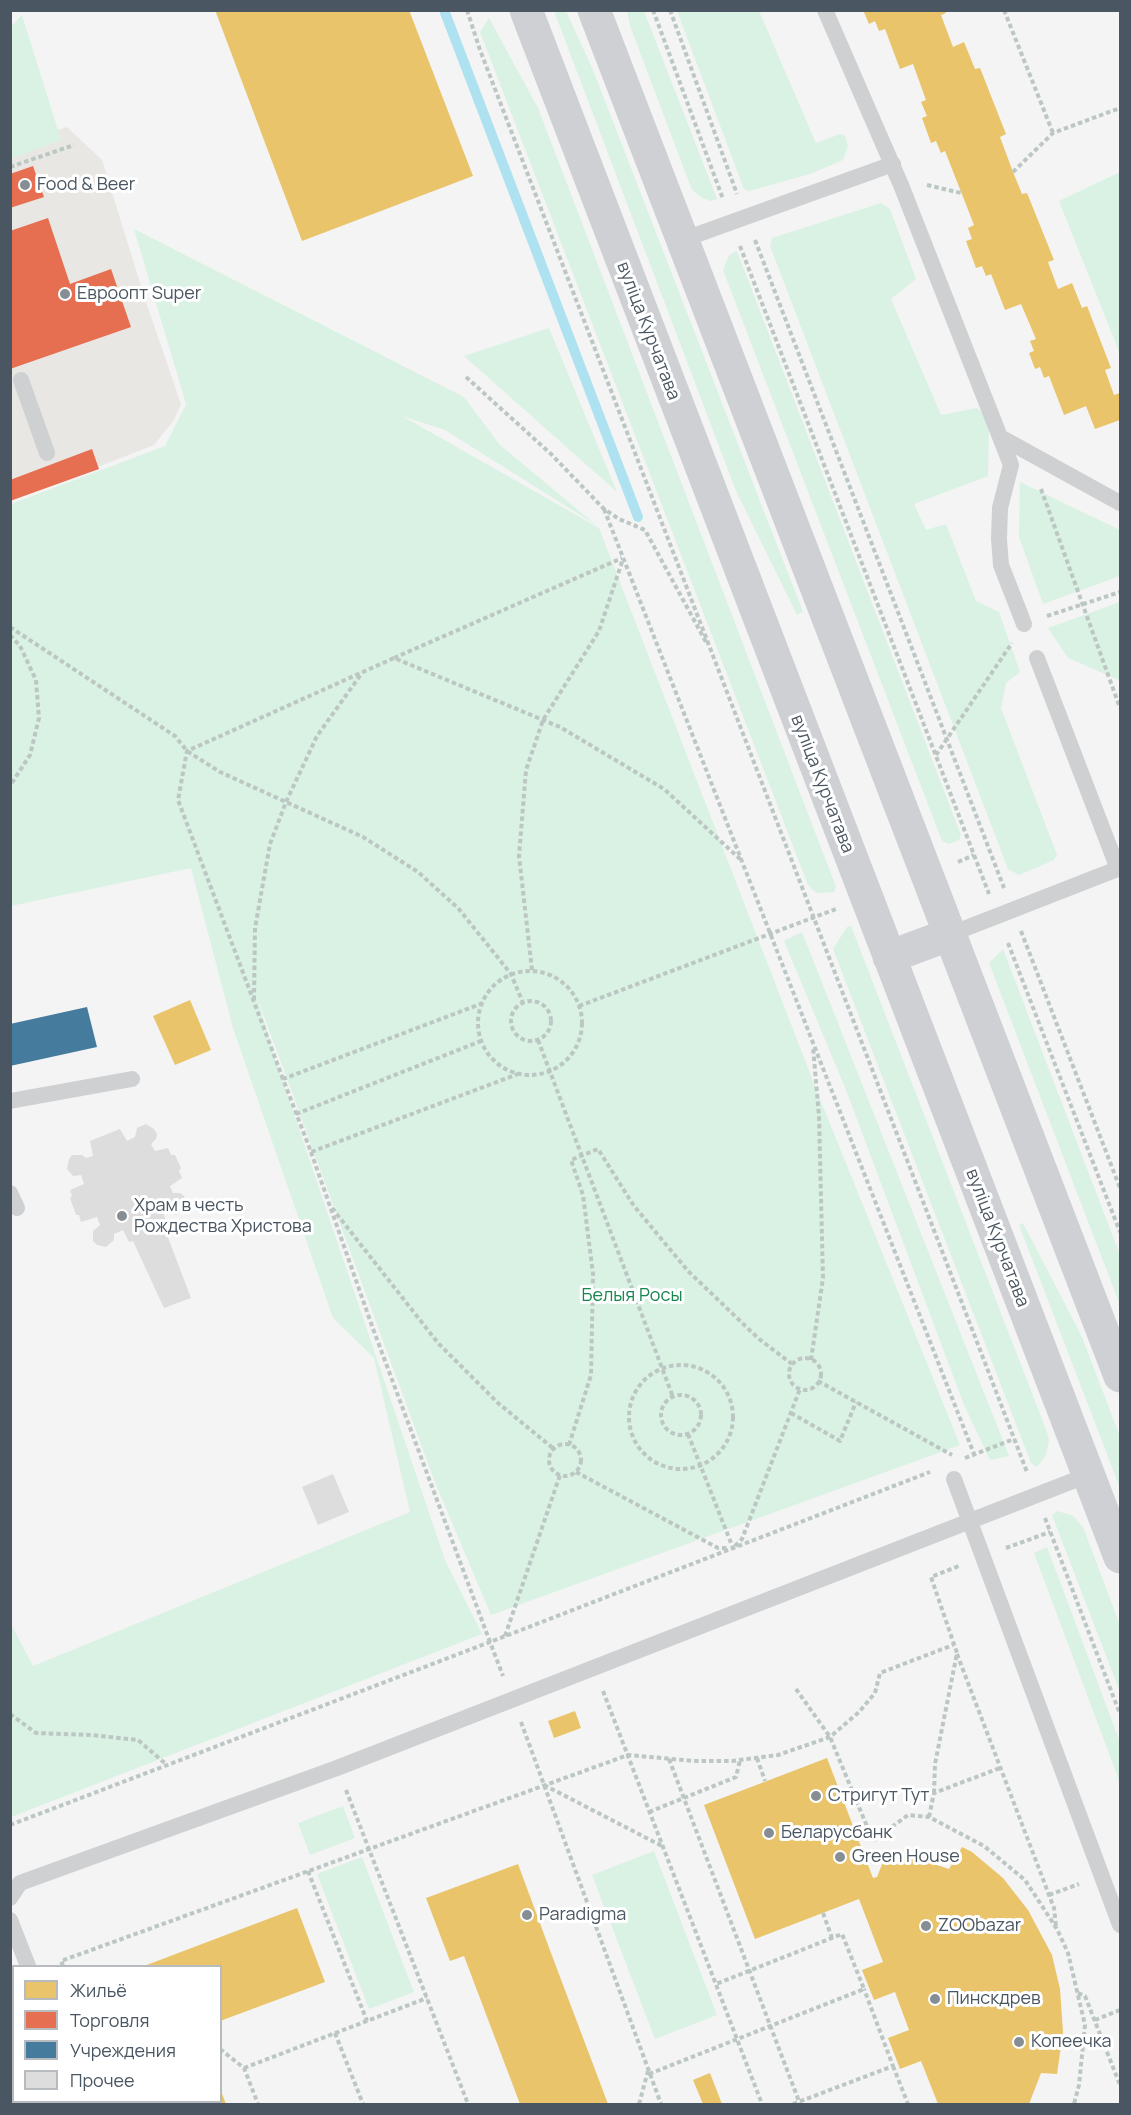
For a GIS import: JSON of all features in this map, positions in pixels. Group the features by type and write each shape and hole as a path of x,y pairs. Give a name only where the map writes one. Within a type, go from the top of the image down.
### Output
{"main road":[{"name":"вуліца Курчатава","path":"526,10 1120,1557"},
{"path":"594,10 1120,1376"},
{"path":"889,957 951,934"}],"lane":[{"path":"825,10 893,164 1011,465 1000,508 999,539 1002,565 1024,624"},
{"path":"682,240 893,164"},
{"path":"21,380 47,453"},
{"path":"1002,438 1120,503"},
{"path":"951,934 1119,868 1037,658"},
{"path":"10,1101 132,1079"},
{"path":"10,1898 20,1883 337,1768 1088,1475"},
{"path":"954,1479 1120,1925"},
{"path":"10,1920 28,1965"}],"path":[{"path":"467,10 484,61 1120,1714"},
{"path":"652,10 947,739 1120,1188"},
{"path":"670,10 738,219 993,903"},
{"path":"1004,10 1053,133"},
{"path":"1013,172 1053,133 1120,108"},
{"path":"10,167 74,145"},
{"path":"923,185 961,193"},
{"path":"466,377 551,454 604,508 619,519 645,530 714,657"},
{"path":"1040,485 1120,708"},
{"path":"604,508 974,1454"},
{"path":"187,752 623,558"},
{"path":"532,970 519,856 526,770 543,720 598,631 623,558"},
{"path":"936,755 1024,624 1120,592"},
{"path":"10,627 175,736 187,752 220,772 363,837 418,872 458,908 512,974 523,1003"},
{"path":"10,635 20,645 36,680 39,718 30,755 10,786"},
{"path":"394,658 560,727 664,789 743,862"},
{"path":"254,1003 255,928 270,844 286,802 317,736 363,673"},
{"path":"187,752 178,800 311,1152 372,1326 661,2104"},
{"path":"579,1006 814,918"},
{"path":"1008,943 1120,1232"},
{"path":"532,970 549,974 564,983 576,996 582,1013 582,1031 576,1048 566,1062 550,1071 534,1075 518,1074 502,1067 490,1056 481,1041 478,1025 480,1008 487,993 498,981 512,974 532,970"},
{"path":"536,1002 550,1014 548,1032 538,1040 525,1040 514,1032 511,1019 513,1012 523,1003 536,1002"},
{"path":"283,1079 483,1003"},
{"path":"538,1040 673,1397"},
{"path":"296,1114 481,1041"},
{"path":"811,1360 823,1278 819,1116 813,1042"},
{"path":"311,1152 518,1074"},
{"path":"569,1445 591,1375 593,1274 584,1195 571,1160 598,1149 634,1206 688,1271 759,1339 792,1364"},
{"path":"330,1206 438,1343 498,1403 554,1449"},
{"path":"801,1359 811,1360 819,1366 818,1381 811,1388 800,1389 789,1379 792,1364 801,1359"},
{"path":"682,1364 699,1368 715,1377 726,1390 732,1407 730,1433 727,1442 716,1456 701,1465 685,1469 668,1468 652,1461 640,1450 632,1436 628,1419 630,1402 637,1387 648,1375 662,1368 682,1364"},
{"path":"818,1381 961,1460 1014,1439"},
{"path":"576,1472 718,1548 733,1548 742,1539 800,1389"},
{"path":"686,1396 696,1402 700,1408 698,1426 688,1434 675,1434 664,1426 661,1413 663,1407 673,1397 686,1396"},
{"path":"791,1413 840,1441 856,1402"},
{"path":"688,1434 733,1548"},
{"path":"569,1445 578,1450 581,1459 579,1469 568,1476 555,1473 550,1464 554,1449 569,1445"},
{"path":"10,1824 490,1642 938,1468"},
{"path":"505,1636 560,1475"},
{"path":"1050,1532 931,1577 953,1645 1054,1908 1057,1929"},
{"path":"63,1965 61,1961 627,1755 694,1761 740,1760 778,1755 830,1737 859,1712 875,1694 880,1673 953,1645"},
{"path":"929,1817 934,1793 935,1764 957,1653"},
{"path":"593,1668 762,2104"},
{"path":"796,1689 830,1737 873,1841 908,1815 929,1817 984,1846 1025,1880 1057,1929 1068,1953 1078,1993 1085,2025 1079,2085 1074,2104"},
{"path":"10,1714 36,1734 91,1735 138,1740 167,1765"},
{"path":"757,1758 765,1781"},
{"path":"669,1759 799,2103"},
{"path":"649,1812 736,1777 740,1760"},
{"path":"337,1768 468,2104"},
{"path":"934,1793 1000,1768"},
{"path":"544,1785 662,1846"},
{"path":"308,1871 367,2021"},
{"path":"823,1913 832,1938"},
{"path":"716,1984 842,1934 908,2104"},
{"path":"649,2072 864,1989"},
{"path":"1078,1993 1085,1996 1120,2085"},
{"path":"244,2068 427,1998"},
{"path":"1095,2020 1120,2010"},
{"path":"335,2033 363,2104"},
{"path":"222,2051 244,2068 258,2104"},
{"path":"793,2104 893,2066"},
{"path":"639,2104 649,2072"}],"shaded area":[{"path":"67,127 102,160 144,296 181,404 174,420 154,445 11,501 10,147"}],"green space":[{"path":"554,11 566,11 593,70 803,612 797,615 736,491"},
{"path":"627,11 644,11 717,199 711,201 702,198 692,190 630,26"},
{"path":"677,11 759,11 816,143 840,134 845,136 848,146 843,160 810,174 749,191 744,189"},
{"path":"22,15 61,140 11,159 11,27"},
{"path":"489,18 538,108 836,887 834,892 816,893 808,885 480,32"},
{"path":"1120,172 1120,354 1059,201"},
{"path":"881,203 890,209 916,279 891,299 941,415 977,408 986,415 989,429 988,476 914,504 926,530 946,524 976,601 999,612 1020,672 1006,683 1001,708 1057,855 1054,860 1019,875 1008,869 770,246 772,238"},
{"name":"Белыя Росы","path":"134,229 464,397 499,444 596,525 445,430 402,416 599,528 818,1094 960,1445 491,1615 434,1480 257,997 275,1058 445,1560 482,1634 11,1817 11,1624 33,1666 410,1512 374,1358 333,1318 233,1028 191,868 11,906 11,504 165,446 186,404"},
{"path":"737,251 961,835 959,840 949,844 942,841 723,270 729,255"},
{"path":"549,328 617,492 464,356"},
{"path":"1020,482 1120,530 1120,576 1043,604 1019,537"},
{"path":"1120,602 1119,680 1068,658 1048,628"},
{"path":"851,926 1047,1432 1049,1440 1046,1455 1037,1467 1031,1463 833,949 847,927"},
{"path":"802,932 1009,1456 990,1460 964,1405 846,1090 784,941"},
{"path":"1003,949 1120,1255 1120,1305 989,963"},
{"path":"1023,1223 1082,1337 1120,1437 1120,1488 1019,1225"},
{"path":"1058,1511 1073,1516 1083,1527 1120,1625 1120,1692 1052,1515"},
{"path":"1047,1547 1120,1742 1120,1783 1034,1553"},
{"path":"343,1806 355,1838 310,1855 298,1823"},
{"path":"654,1851 717,2015 655,2039 592,1875"},
{"path":"362,1857 414,1992 369,2009 317,1874"}],"building: Жильё":[{"path":"215,10 409,10 473,176 302,241"},
{"path":"863,10 945,10 946,13 941,15 953,47 964,42 975,69 980,68 1006,134 1000,137 1013,172 1022,194 1027,193 1054,260 1048,262 1058,289 1072,283 1082,308 1087,306 1111,368 1105,370 1114,395 1120,393 1120,420 1095,429 1086,406 1064,415 1049,376 1044,378 1040,367 1035,369 1029,353 1034,351 1030,341 1036,339 1021,304 1005,310 991,274 986,276 982,266 976,268 966,241 972,239 968,228 974,225 945,151 941,153 936,141 931,143 922,118 927,116 921,102 926,100 913,64 900,69 885,29 879,31 875,21 869,24"},
{"path":"190,1000 211,1050 175,1065 153,1016"},
{"path":"575,1711 581,1728 554,1738 548,1721"},
{"path":"827,1758 873,1878 877,1877 888,1849 949,1869 962,1847 972,1852 1003,1878 1028,1910 1052,1955 1060,1989 1063,2032 1057,2074 1041,2073 1029,2104 938,2104 921,2061 900,2069 888,2038 909,2030 895,1992 874,2000 862,1970 883,1962 859,1899 755,1939 704,1805"},
{"path":"518,1864 608,2104 520,2104 464,1956 450,1961 426,1898"},
{"path":"297,1908 325,1982 222,2020 222,1965 147,1965"},
{"path":"710,2073 722,2104 703,2104 693,2080"},
{"path":"222,2094 226,2104 137,2104 222,2103"}],"building: Торговля":[{"name":"Food & Beer","path":"33,166 44,197 10,208 10,174"},
{"name":"Евроопт Super","path":"48,218 70,284 111,269 131,327 10,369 10,231"},
{"path":"92,449 99,469 10,501 10,480"}],"building: Учреждения":[{"path":"87,1007 97,1047 10,1066 10,1024"}],"building: Прочее":[{"name":"Храм в честь Рождества Христова","path":"146,1124 157,1134 151,1144 155,1151 168,1148 171,1155 175,1155 181,1168 179,1171 182,1178 170,1186 173,1193 180,1193 184,1196 187,1205 185,1210 176,1215 167,1209 163,1212 167,1225 164,1227 191,1298 164,1308 133,1241 129,1242 123,1230 114,1234 114,1240 106,1247 97,1245 93,1241 93,1231 100,1225 97,1217 81,1222 79,1215 76,1215 70,1198 72,1196 70,1190 84,1184 81,1175 73,1176 67,1169 72,1155 82,1155 86,1158 93,1156 90,1141 120,1129 127,1141 135,1137 137,1128"},
{"path":"333,1474 349,1512 318,1525 302,1487"}],"waterway":[{"path":"444,10 638,517"}],"place":[{"name":"Food & Beer","path":"25,185"},
{"name":"Евроопт Super","path":"65,294"},
{"name":"Храм в честь Рождества Христова","path":"122,1216"},
{"name":"Стригут Тут","path":"816,1796"},
{"name":"Беларусбанк","path":"769,1833"},
{"name":"Green House","path":"840,1857"},
{"name":"Paradigma","path":"527,1915"},
{"name":"ZOObazar","path":"926,1926"},
{"name":"Пинскдрев","path":"935,1999"},
{"name":"Копеечка","path":"1019,2042"}]}
